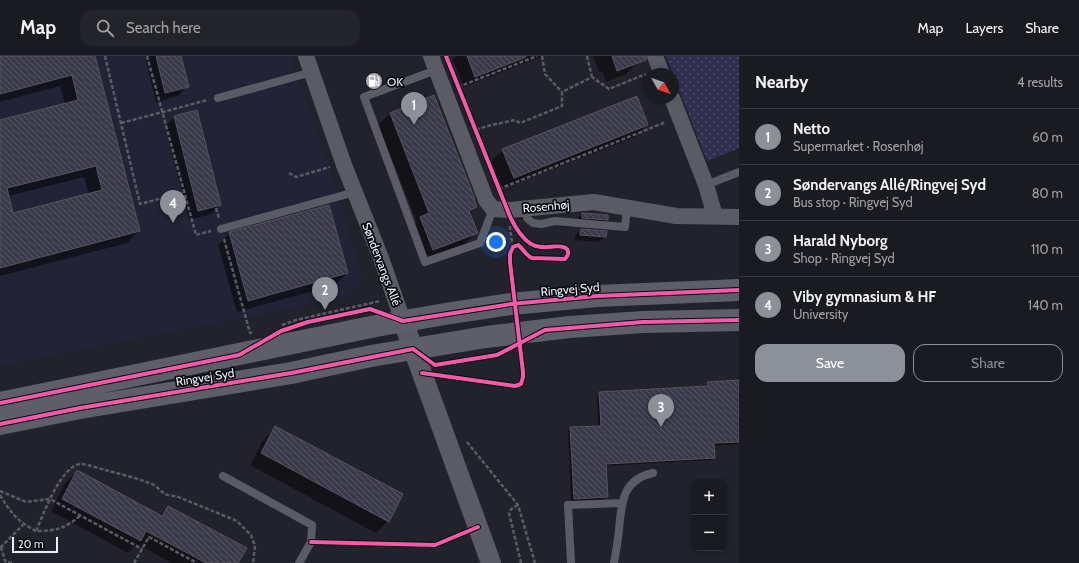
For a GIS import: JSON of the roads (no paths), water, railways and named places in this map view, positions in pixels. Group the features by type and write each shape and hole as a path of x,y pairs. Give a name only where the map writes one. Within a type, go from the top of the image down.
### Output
{"main road":[{"name":"Ringvej Syd","path":"0,403 404,321 511,304 597,296 739,290"},
{"name":"Ringvej Syd","path":"0,424 80,408 291,373 413,349 486,337 570,327 642,322 739,320"}],"street":[{"name":"Søndervangs Allé","path":"311,61 354,192 404,321 491,563"},
{"path":"434,63 486,200 493,209"},
{"path":"675,104 706,185 715,216"},
{"name":"Rosenhøj","path":"493,209 594,202 676,216 739,217"}],"lane":[{"path":"218,98 311,61"},
{"path":"434,63 364,96 425,262 480,243 493,209"},
{"path":"706,185 739,172"},
{"path":"221,229 354,192"},
{"path":"522,208 528,219 533,223 541,224 555,221 625,228 627,208"},
{"path":"614,563 622,503 626,491 633,482 642,476 653,473"},
{"path":"223,476 312,525 311,542 299,563"},
{"path":"571,563 568,505 622,503"}],"place":[{"name":"OK","path":"374,81"},
{"name":"Netto","path":"414,125"},
{"name":"Viby gymnasium & HF","path":"173,223"},
{"name":"Søndervangs Allé/Ringvej Syd","path":"325,310"},
{"name":"Harald Nyborg","path":"661,427"}]}
